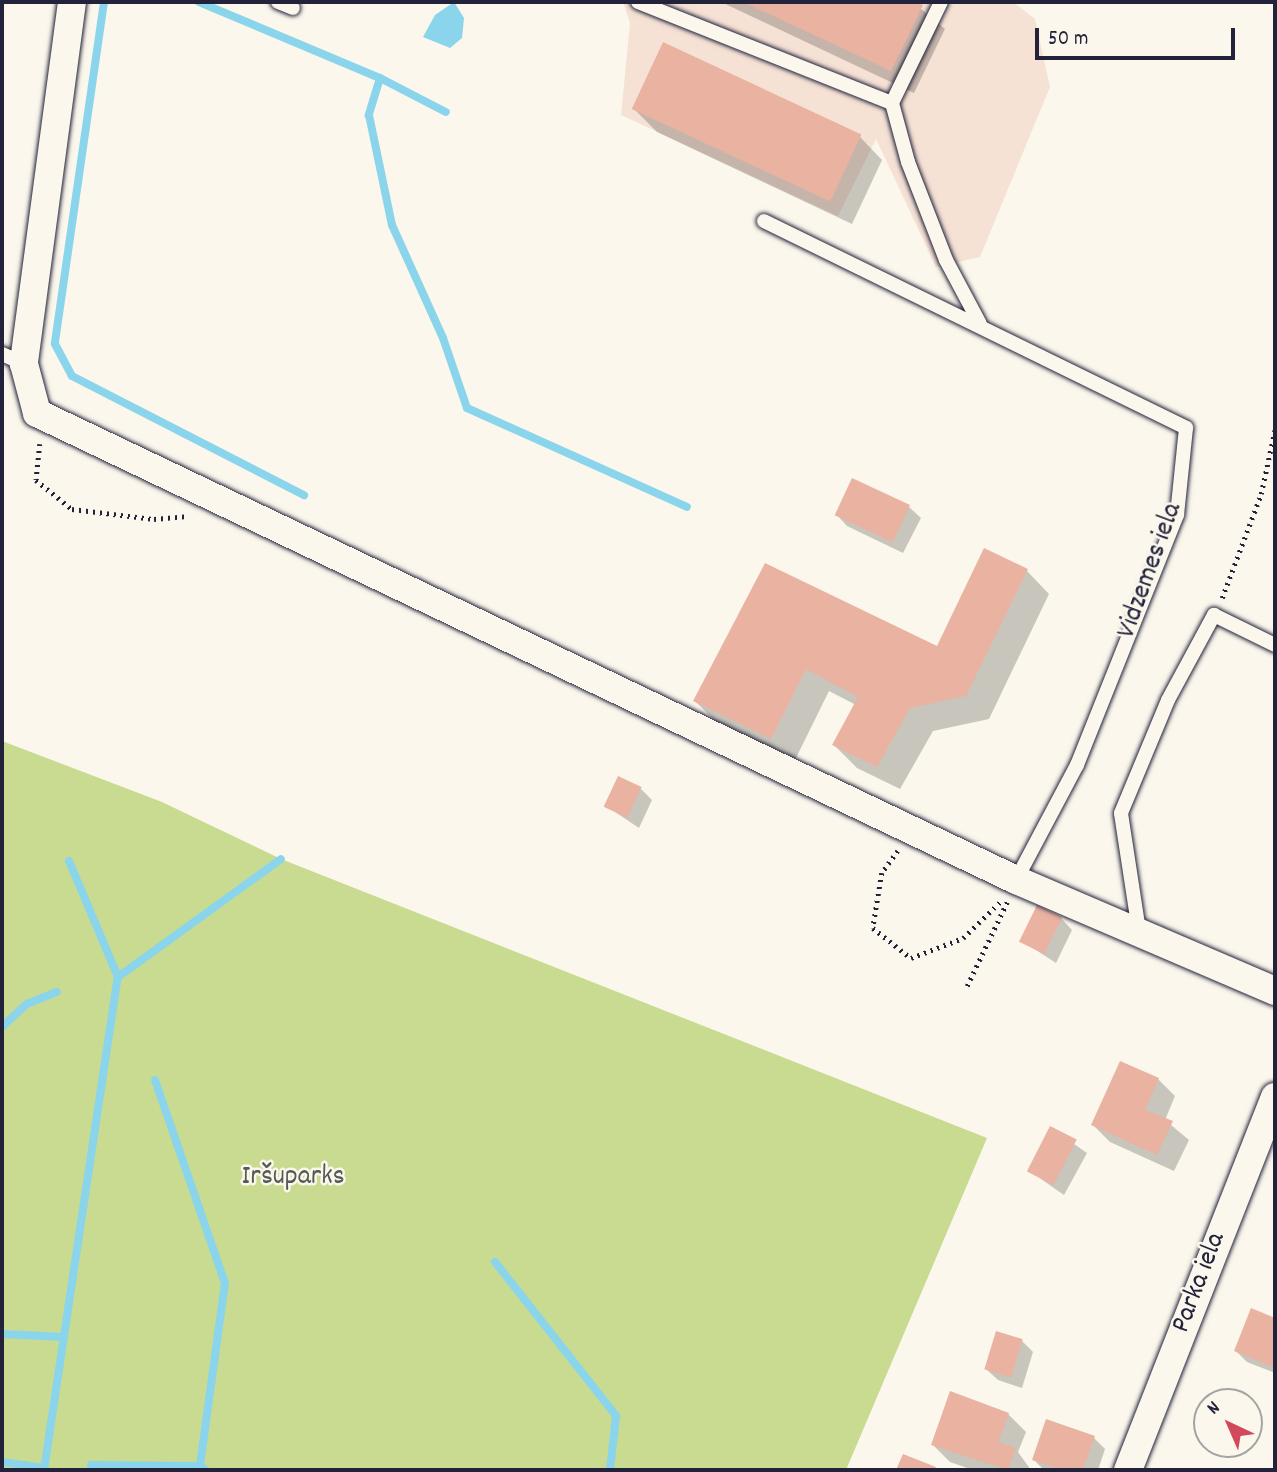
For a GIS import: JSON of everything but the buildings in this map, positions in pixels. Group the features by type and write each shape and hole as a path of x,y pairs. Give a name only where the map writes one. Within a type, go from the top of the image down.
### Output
{"street":[{"path":"72,2 13,359 37,413 1016,880 1275,991"},
{"name":"Parka iela","path":"1128,1470 1275,1097"}],"lane":[{"path":"278,2 293,8"},
{"path":"638,2 892,103"},
{"path":"941,2 892,103 908,162 946,260 980,324"},
{"name":"Vidzemes iela","path":"764,221 980,324 1186,428 1177,514 1077,765 1016,880"},
{"path":"1139,931 1121,813 1168,700 1214,615 1275,645"}],"path":[{"path":"55,421 40,444 36,480 72,509 154,519 192,516"},
{"path":"1214,615 1261,494 1275,429"},
{"path":"913,830 883,873 873,928 911,958 963,938 998,905 1016,880"},
{"path":"967,986 989,946 1016,880"}],"shaded area":[{"path":"623,2 1013,2 1035,19 1050,87 980,257 936,267 876,139 838,216 621,115 630,23"}],"green space":[{"name":"Iršuparks","path":"2,741 162,802 281,859 987,1138 846,1470 2,1470"}],"water":[{"path":"454,2 464,18 462,38 450,48 423,37 435,15"}],"waterway":[{"path":"104,2 55,344 72,376 304,495"},
{"path":"199,2 380,78 446,112"},
{"path":"380,78 369,115 392,225 443,338 467,408 687,507"},
{"path":"44,1470 118,977 281,859"},
{"path":"69,861 118,977"},
{"path":"2,1027 27,1004 57,992"},
{"path":"155,1080 225,1283 200,1466"},
{"path":"495,1262 616,1416 610,1470"},
{"path":"2,1334 64,1337"},
{"path":"2,1462 45,1468"},
{"path":"91,1465 200,1466 206,1470"}]}
